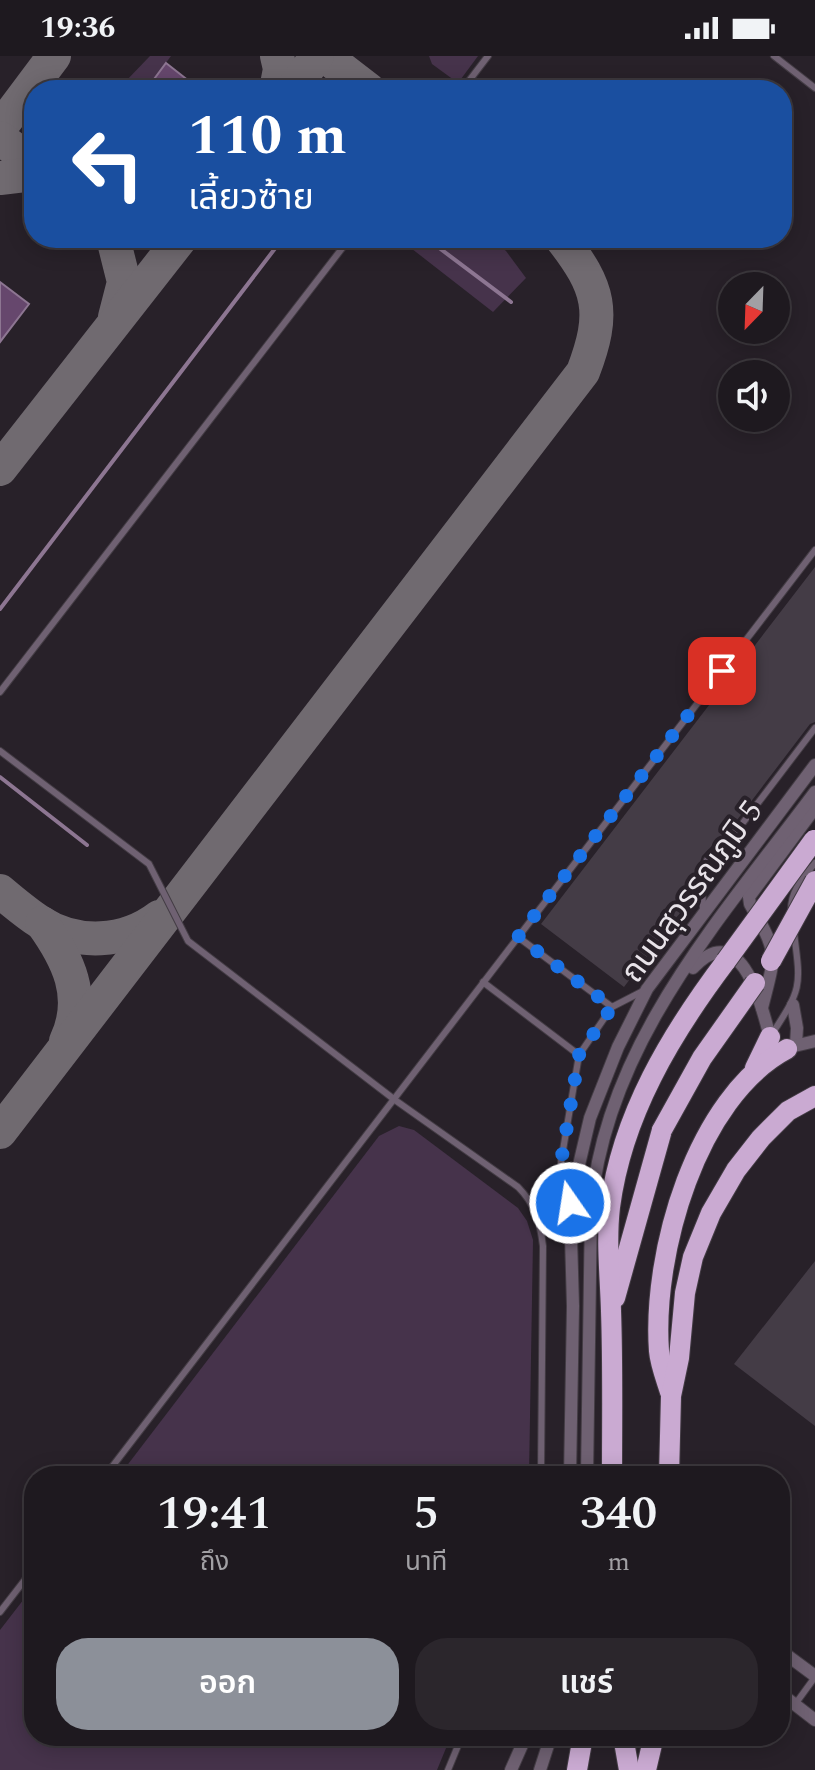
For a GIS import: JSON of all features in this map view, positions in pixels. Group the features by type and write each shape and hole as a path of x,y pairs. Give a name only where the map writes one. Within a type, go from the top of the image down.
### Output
{"highway":[{"path":"612,1466 611,1309 607,1252 610,1207 633,1120 656,1065 686,1013 815,839"},
{"path":"611,1309 662,1130 702,1058 771,961 815,881"},
{"path":"671,1396 659,1353 660,1295 664,1260 691,1170 707,1134 723,1109 785,1043"},
{"path":"669,1466 671,1396 693,1257 711,1213 736,1170 761,1138 788,1111 815,1096"},
{"path":"577,1770 581,1746"},
{"path":"625,1746 629,1770"},
{"path":"648,1770 652,1746"}],"street":[{"name":"ถนนสุวรรณภูมิ 5","path":"570,1466 573,1306 570,1203 597,1096 647,989 815,765"},
{"name":"ถนนสุวรรณภูมิ 5","path":"587,1466 593,1183 616,1098 635,1051 664,1000 815,792"},
{"path":"762,1008 774,949 749,897 815,808"},
{"name":"ถนนสุวรรณภูมิ 5","path":"664,1000 700,960 721,953 740,962 751,978 762,1008 785,1043"},
{"path":"785,1043 797,1028 793,1005"},
{"path":"785,1043 815,1041"},
{"path":"790,1658 815,1677"},
{"path":"790,1700 815,1720"},
{"path":"511,1770 522,1746"},
{"path":"540,1770 548,1746"}],"lane":[{"path":"470,80 488,56"},
{"path":"774,56 815,88"},
{"path":"0,692 342,248"},
{"path":"113,1466 815,550"},
{"path":"703,913 702,875 707,860 742,824 815,728"},
{"path":"0,751 149,864 188,941 395,1100 528,1197 541,1226 543,1246 541,1466"},
{"path":"785,1043 799,971 791,899 815,863"},
{"path":"518,937 612,1007"},
{"path":"483,982 579,1055"},
{"path":"570,1203 562,1181 561,1162 579,1055 612,1007 647,989"},
{"path":"0,1612 24,1581"},
{"path":"795,1704 815,1677"},
{"path":"448,1770 458,1746"}],"shaded area":[{"path":"150,56 171,56 153,80 127,80"},
{"path":"429,56 478,56 460,80 454,80 432,64"},
{"path":"166,63 188,80 153,80"},
{"path":"411,248 503,248 526,278 493,312"},
{"path":"0,282 29,304 0,342"},
{"path":"399,1126 414,1130 518,1208 527,1221 533,1240 529,1466 127,1466 379,1136"},
{"path":"24,1599 24,1746 447,1746 437,1770 0,1770 0,1630"}],"building":[{"path":"815,567 815,722 810,724 737,820 702,856 696,874 696,892 624,987 541,924"},
{"path":"815,1261 815,1426 734,1364"}],"waterway":[{"path":"0,609 275,248"},
{"path":"439,248 511,302"},
{"path":"0,777 87,845"}],"taxiway":[{"path":"36,80 54,56"},
{"path":"277,56 280,69 278,80"},
{"path":"299,80 317,56"},
{"path":"325,56 356,80"},
{"path":"0,128 24,96"},
{"path":"0,138 24,156"},
{"path":"0,178 24,175"},
{"path":"115,317 124,282 116,248"},
{"path":"0,469 173,248"},
{"path":"0,1132 583,372 595,333 595,301 584,272 568,248"},
{"path":"0,891 54,930 85,938 131,932 159,917"},
{"path":"42,923 60,950 72,979 75,1009 66,1041"}],"route":[{"path":"570,1203 562,1181 561,1162 579,1055 612,1007 518,937 722,671"}]}
